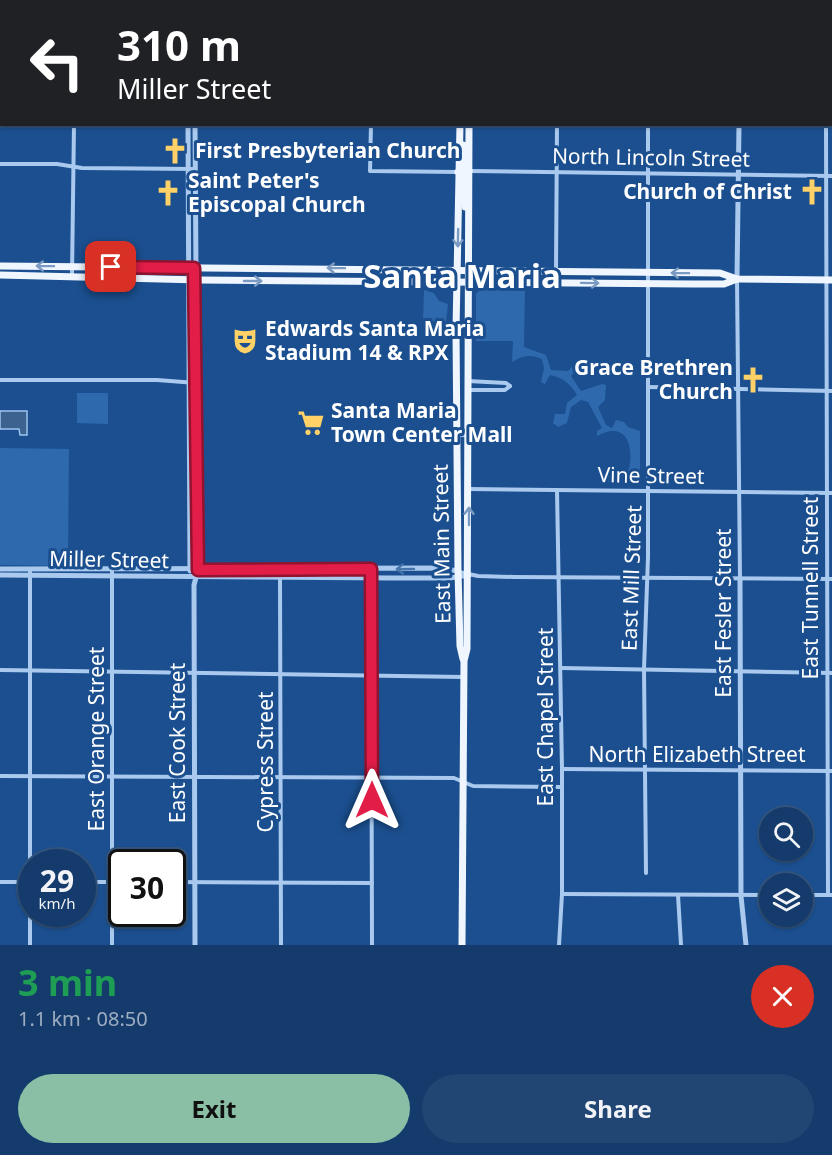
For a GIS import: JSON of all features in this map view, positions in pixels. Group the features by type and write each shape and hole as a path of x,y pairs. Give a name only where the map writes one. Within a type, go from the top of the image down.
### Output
{"main road":[{"path":"460,126 464,166 469,171"},
{"name":"East Main Street","path":"460,126 457,281 458,574 460,646 464,661"},
{"path":"469,126 469,225"},
{"path":"459,172 464,176 469,225"},
{"name":"East Main Street","path":"462,945 465,783 464,661 467,649 469,575 469,225"},
{"path":"0,266 720,273 737,279 828,280"},
{"path":"0,275 191,280 647,284 724,284 737,279"}],"street":[{"path":"72,276 74,126"},
{"path":"188,126 187,169 191,268 188,381 189,570 194,577"},
{"path":"191,268 195,126"},
{"path":"370,126 370,171 459,172"},
{"path":"556,271 557,126"},
{"name":"East Mill Street","path":"646,873 644,669 649,491 648,126"},
{"path":"737,279 739,126"},
{"name":"East Tunnell Street","path":"826,126 828,280 825,493 830,579 830,895"},
{"path":"0,164 57,164 74,168 195,169"},
{"name":"North Lincoln Street","path":"469,171 832,176"},
{"name":"East Fesler Street","path":"737,279 741,896 746,945"},
{"path":"191,280 196,383 198,570"},
{"path":"0,380 188,381 196,383"},
{"path":"468,381 506,383 510,386 506,390 468,390"},
{"path":"648,387 832,391"},
{"path":"414,436 469,435"},
{"path":"189,478 197,478"},
{"name":"Vine Street","path":"469,489 832,493"},
{"name":"East Chapel Street","path":"557,490 562,769 562,894 559,945"},
{"name":"Miller Street","path":"112,573 189,570 439,568 458,574"},
{"name":"Miller Street","path":"0,569 194,577 371,578 469,575"},
{"path":"371,569 372,945"},
{"name":"East Cook Street","path":"195,945 194,577 198,570"},
{"path":"30,572 31,849"},
{"name":"Miller Street","path":"0,575 30,572"},
{"name":"East Orange Street","path":"112,573 112,849"},
{"path":"469,575 830,579"},
{"name":"Cypress Street","path":"280,578 281,945"},
{"path":"561,668 829,673"},
{"path":"0,670 464,677"},
{"name":"North Elizabeth Street","path":"562,769 830,771"},
{"path":"0,776 372,780 454,778 465,783 562,786"},
{"path":"0,882 18,882"},
{"path":"186,882 372,883"},
{"path":"562,894 759,896"},
{"path":"678,895 681,945"},
{"path":"813,895 830,895"},
{"path":"30,927 30,945"},
{"name":"East Orange Street","path":"112,927 112,945"}],"shaded area":[{"path":"424,290 434,293 439,301 448,304 446,322 423,322"},
{"path":"480,290 525,291 524,347 546,355 551,370 568,371 580,358 584,359 571,376 581,391 602,384 606,385 605,400 598,407 606,425 612,428 616,420 640,431 640,482 600,482 629,469 629,444 621,433 615,431 597,436 597,431 602,428 588,402 581,400 571,407 567,423 558,427 553,423 555,414 565,414 567,403 577,395 569,384 559,378 550,375 545,384 541,382 544,368 542,359 527,356 512,362 513,341 476,341 476,294"},
{"path":"77,393 108,393 108,424 77,423"},
{"path":"0,411 27,411 27,435 20,435 19,429 0,429"},
{"path":"0,448 69,449 68,566 0,565"}],"place":[{"name":"First Presbyterian Church","path":"175,151"},
{"name":"Church of Christ","path":"812,192"},
{"name":"Saint Peter's Episcopal Church","path":"168,193"},
{"name":"Edwards Santa Maria Stadium 14 & RPX","path":"245,341"},
{"name":"Grace Brethren Church","path":"753,380"},
{"name":"Santa Maria Town Center Mall","path":"311,423"}],"district":[{"name":"Santa Maria","path":"462,276"}],"route":[{"path":"111,267 194,268 198,570 371,569 372,800"}]}
